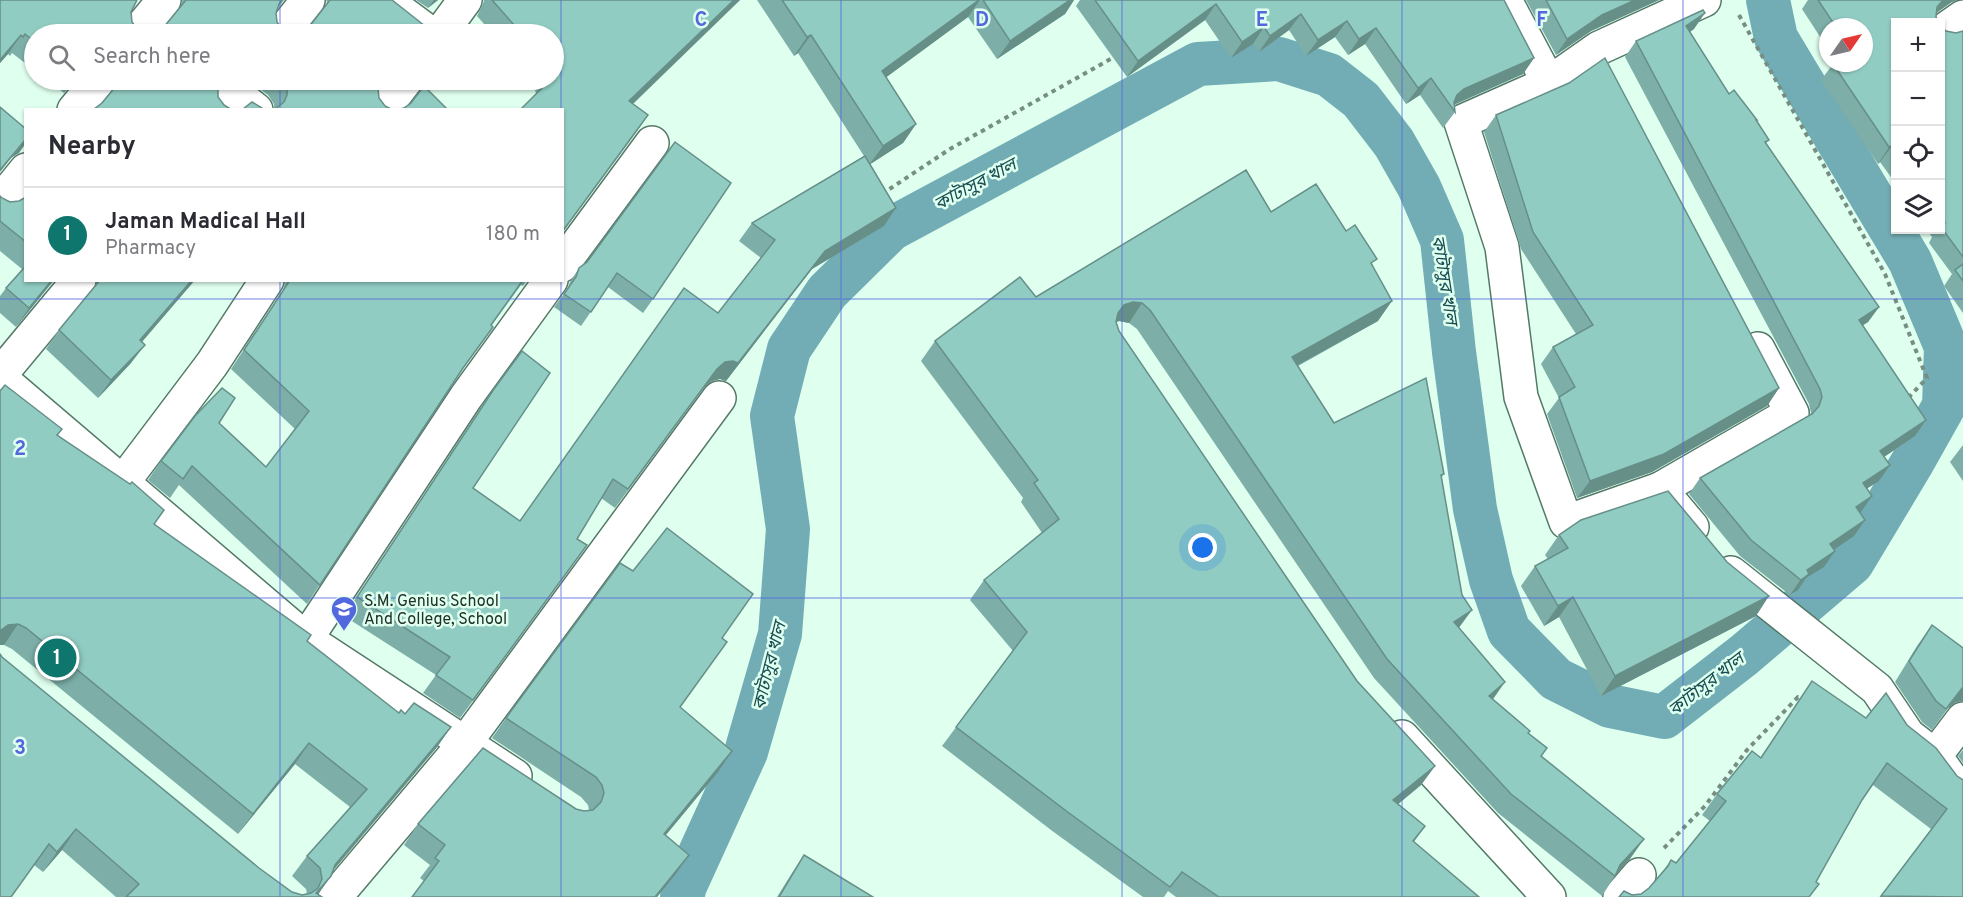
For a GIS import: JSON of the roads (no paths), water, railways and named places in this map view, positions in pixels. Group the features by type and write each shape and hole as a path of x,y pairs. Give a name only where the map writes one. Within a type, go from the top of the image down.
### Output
{"street":[{"path":"144,24 164,0"},
{"path":"289,24 308,0"},
{"path":"385,0 417,24"},
{"path":"447,24 465,0"},
{"path":"1505,0 1549,83"},
{"path":"1704,0 1599,48 1549,83 1461,122 1502,247 1521,396 1566,522 1660,489 1792,412 1742,319"},
{"path":"1599,48 1615,79"},
{"path":"76,108 91,90"},
{"path":"385,108 398,90"},
{"path":"564,262 652,142"},
{"path":"0,202 24,172"},
{"path":"78,282 0,377 306,639 542,794"},
{"path":"123,482 212,364 266,282"},
{"path":"306,639 466,397 550,282"},
{"path":"335,897 465,743 719,398"},
{"path":"1660,489 1727,569 1877,689 1908,735 1935,756 1953,781 1963,788"},
{"path":"1383,716 1549,897"},
{"path":"1935,756 1963,719"}],"waterway":[{"name":"কাটাসুর খাল","path":"682,897 746,752 780,634 788,529 772,416 789,349 827,292 891,229 1198,64 1279,59 1329,75 1361,100 1394,143 1419,187 1442,240 1475,509 1491,580 1509,631 1556,679 1610,706 1664,717 1744,655 1852,563 1944,406 1946,347 1910,261 1776,38 1768,0"}],"place":[{"name":"S.M. Genius School And College, School","path":"344,632"},
{"name":"Jaman Madical Hall","path":"57,658"}]}
